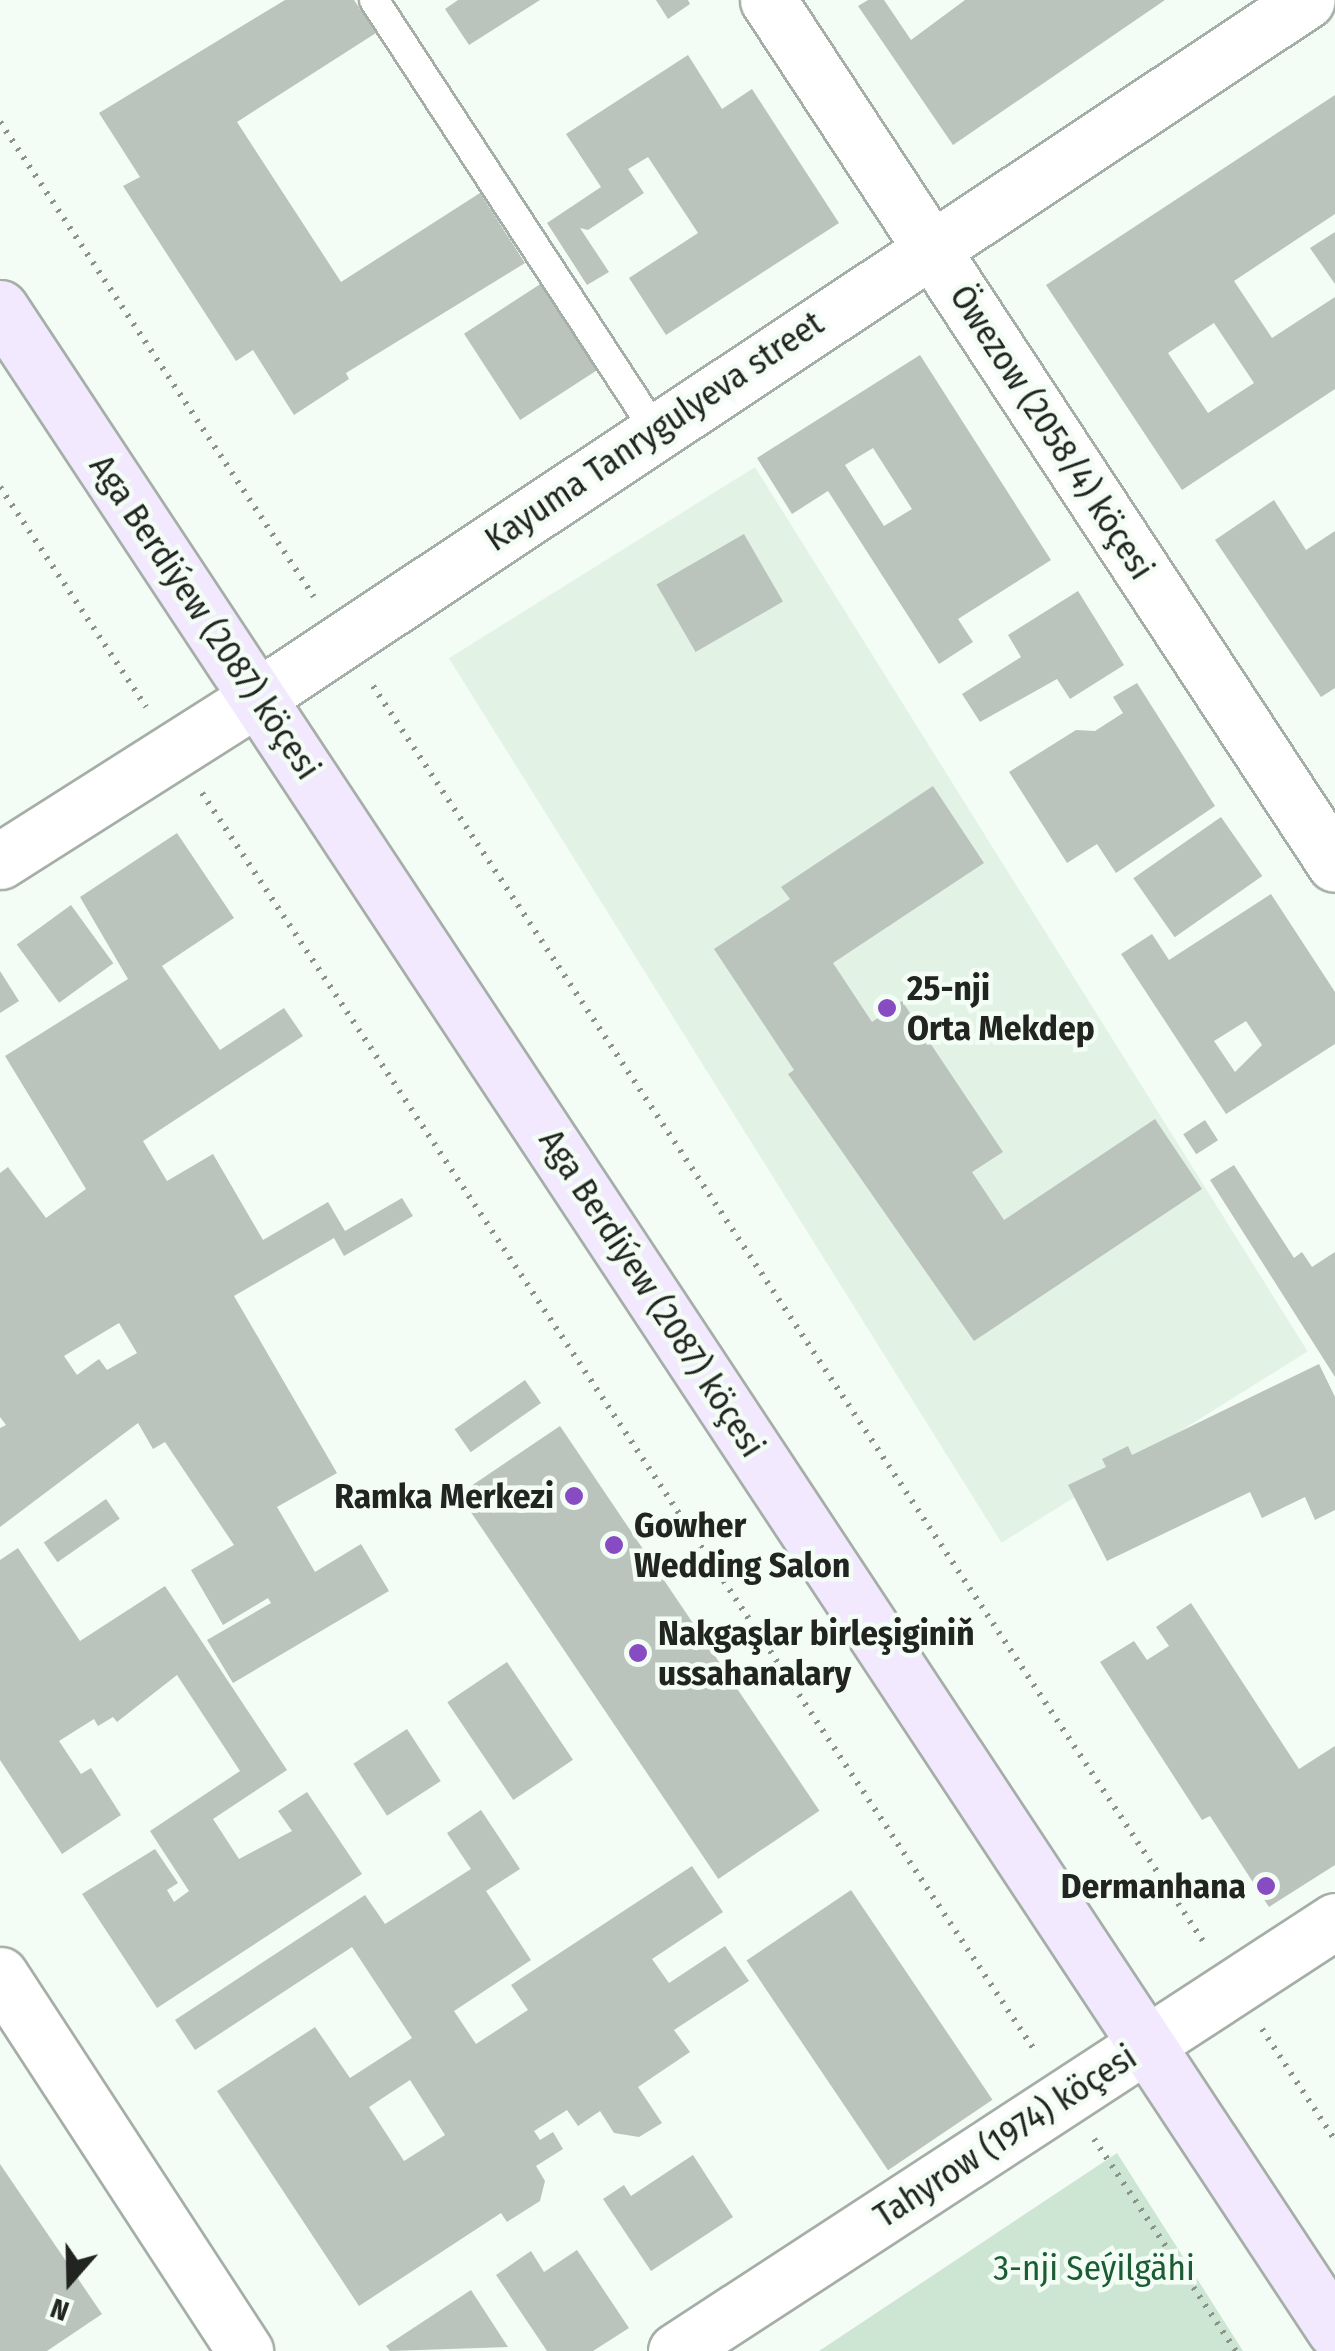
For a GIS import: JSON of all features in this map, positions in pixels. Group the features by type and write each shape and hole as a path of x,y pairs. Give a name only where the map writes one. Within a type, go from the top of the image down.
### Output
{"street":[{"name":"Öwezow (2058/4) köçesi","path":"768,0 1335,864"},
{"name":"Kayuma Tanrygulyeva street","path":"0,861 258,697 930,246 1307,0"},
{"name":"Aga Berdiýew (2087) köçesi","path":"0,308 1335,2330"},
{"name":"Tahyrow (1974) köçesi","path":"676,2351 1335,1921"},
{"path":"0,1975 245,2351"}],"lane":[{"path":"374,0 655,430"}],"path":[{"path":"0,122 1335,2140"},
{"path":"0,487 1236,2351"}],"shaded area":[{"name":"25-nji Orta Mekdep","path":"755,467 1308,1352 1002,1543 449,658"}],"green space":[{"name":"3-nji Seýilgähi","path":"1117,2153 1243,2351 819,2351"}],"building":[{"path":"285,0 354,0 376,33 237,122 341,282 480,193 525,263 346,373 349,379 294,415 253,350 236,361 123,186 140,177 99,113"},
{"path":"458,0 540,0 469,45 445,9"},
{"path":"656,0 688,0 690,4 668,19"},
{"path":"868,0 884,0 911,40 965,0 1165,0 953,145 858,6"},
{"path":"688,55 722,109 752,89 839,223 666,335 629,278 698,233 648,157 628,169 644,193 588,230 580,228 609,272 587,285 547,223 601,187 566,134"},
{"path":"1335,95 1335,214 1234,281 1272,338 1335,297 1335,389 1182,490 1046,285","holes":["1214,323 1254,383 1208,413 1168,353"]},
{"path":"1335,232 1335,284 1310,248"},
{"path":"542,283 598,369 520,420 464,334"},
{"path":"920,355 1051,560 958,619 973,642 939,664 828,491 792,514 757,458","holes":["873,448 912,509 884,526 845,465"]},
{"path":"1274,500 1306,550 1335,531 1335,688 1321,697 1215,540"},
{"path":"744,534 783,602 696,652 657,584"},
{"path":"1078,591 1124,665 1070,699 1057,679 980,722 962,694 1021,657 1008,635"},
{"path":"1137,683 1215,806 1116,873 1097,844 1067,863 1009,772 1076,730 1095,731 1123,713 1113,697"},
{"path":"933,786 984,863 833,963 872,1022 902,1001 1003,1152 972,1172 1004,1220 1155,1119 1202,1189 974,1341 788,1074 794,1070 714,949 790,899 781,887"},
{"path":"1221,817 1262,876 1175,937 1133,878"},
{"path":"177,833 234,918 162,966 220,1050 284,1008 303,1036 143,1141 167,1181 213,1154 263,1240 328,1202 345,1231 402,1198 413,1216 344,1256 334,1238 234,1296 337,1473 277,1507 315,1572 361,1544 389,1591 233,1683 207,1640 271,1603 268,1598 223,1625 191,1570 234,1545 165,1442 153,1449 138,1423 0,1527 0,1428 6,1425 0,1417 0,1173 8,1167 46,1218 86,1189 5,1056 128,979 80,897","holes":["119,1323 137,1353 107,1370 99,1359 77,1375 64,1356"]},
{"path":"1271,894 1335,992 1335,1044 1226,1114 1121,954 1152,934 1169,960","holes":["1246,1021 1262,1045 1235,1072 1214,1041"]},
{"path":"71,905 113,963 59,1003 17,944"},
{"path":"0,971 19,1001 0,1013"},
{"path":"1205,1120 1218,1140 1196,1154 1183,1134"},
{"path":"1234,1165 1294,1258 1302,1252 1312,1267 1335,1252 1335,1377 1210,1180"},
{"path":"1319,1364 1335,1397 1335,1510 1315,1520 1305,1497 1262,1518 1250,1492 1107,1561 1068,1485 1106,1467 1102,1459 1128,1446 1132,1455"},
{"path":"525,1380 541,1403 471,1452 455,1429"},
{"name":"Nakgaşlar birleşiginiň ussahanalary","path":"560,1426 819,1811 718,1879 459,1494"},
{"path":"106,1499 120,1519 58,1562 44,1543"},
{"path":"18,1548 80,1641 165,1586 287,1770 213,1819 239,1859 292,1831 278,1811 307,1792 362,1874 157,2008 82,1894 155,1849 178,1883 167,1890 174,1902 189,1891 150,1831 240,1771 177,1675 117,1722 113,1717 98,1726 94,1719 59,1741 81,1774 91,1768 121,1815 62,1854 0,1760 0,1560"},
{"path":"1191,1603 1299,1769 1335,1746 1335,1865 1269,1907 1210,1816 1202,1820 1100,1662 1134,1641 1147,1660 1169,1646 1156,1627"},
{"path":"507,1662 573,1760 513,1800 447,1702"},
{"path":"407,1729 441,1781 387,1816 353,1764"},
{"path":"481,1810 520,1869 486,1891 531,1960 454,2011 476,2044 528,2010 511,1985 692,1866 723,1912 652,1959 669,1983 725,1946 749,1981 674,2030 690,2052 638,2087 662,2123 639,2137 614,2133 600,2111 578,2126 567,2110 534,2131 540,2140 553,2132 563,2149 536,2166 545,2181 540,2201 507,2222 501,2213 359,2306 217,2091 315,2027 350,2078 412,2038 352,1947 195,2050 175,2020 365,1895 385,1924 471,1869 447,1833","holes":["410,2080 445,2135 404,2161 369,2107"]},
{"path":"851,1890 992,2100 888,2170 747,1960"},
{"path":"693,2155 733,2217 651,2271 603,2199 624,2185 631,2196"},
{"path":"0,2164 102,2314 47,2351 0,2351"},
{"path":"577,2250 629,2328 593,2351 547,2351 496,2275 531,2251 544,2272"},
{"path":"471,2290 508,2347 390,2351 386,2346"}],"place":[{"name":"25-nji Orta Mekdep","path":"887,1008"},
{"name":"Ramka Merkezi","path":"574,1496"},
{"name":"Gowher Wedding Salon","path":"614,1545"},
{"name":"Nakgaşlar birleşiginiň ussahanalary","path":"638,1653"},
{"name":"Dermanhana","path":"1266,1886"}]}
